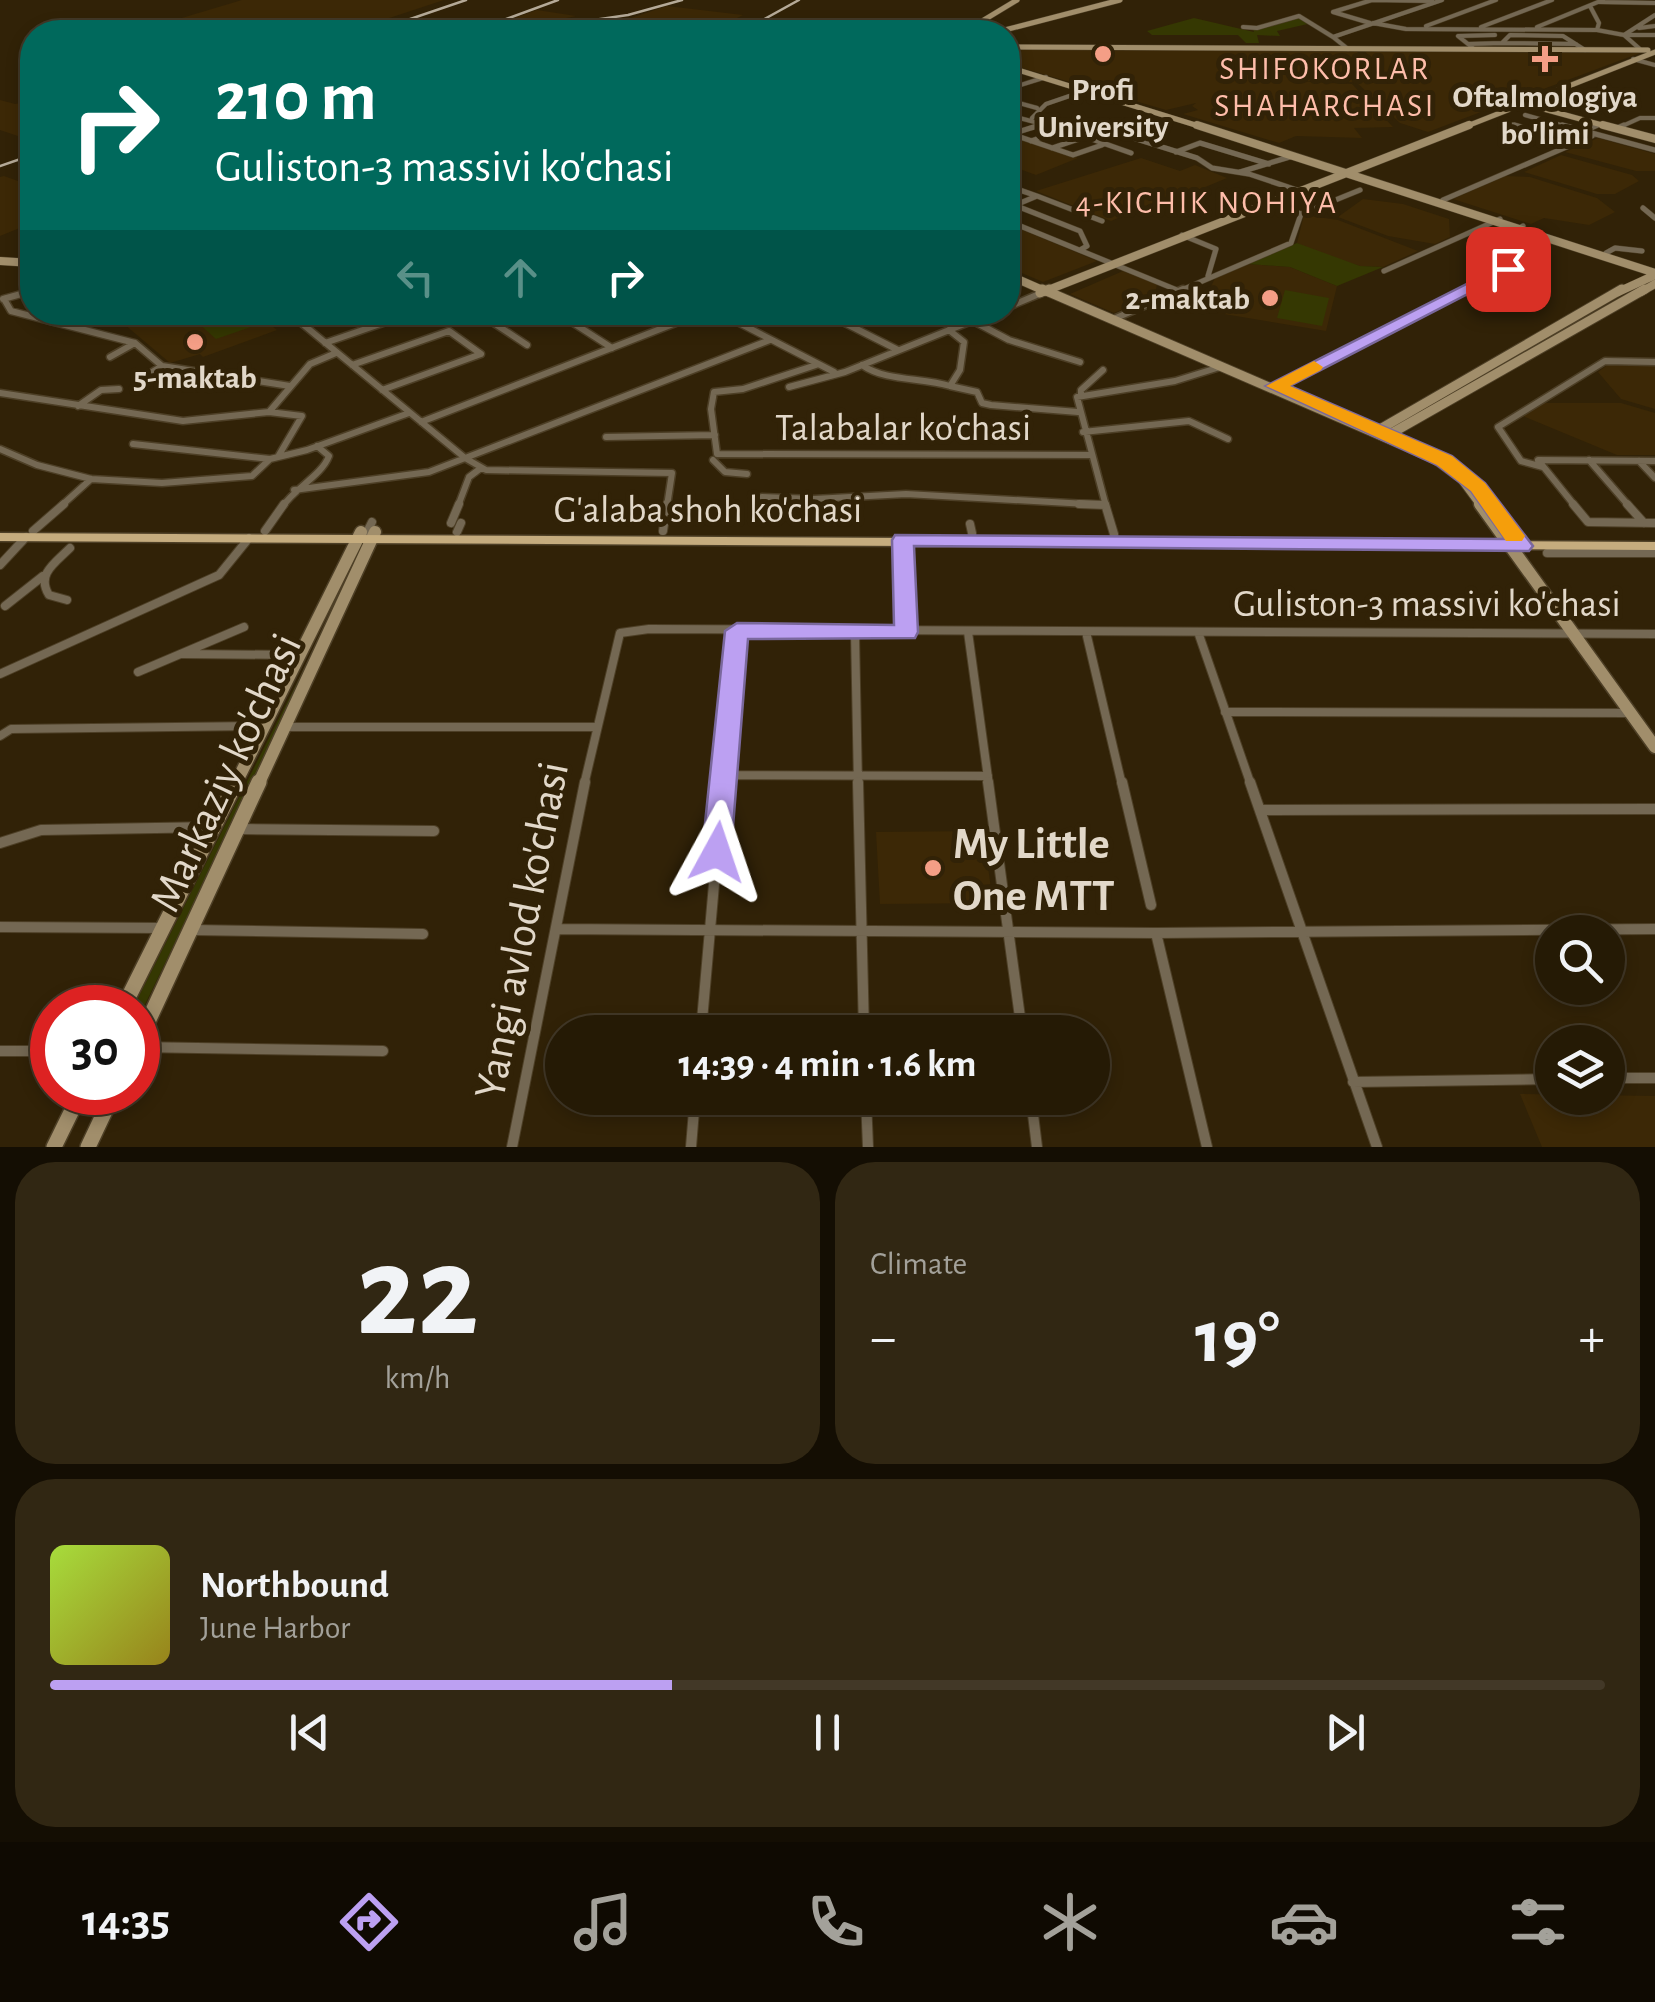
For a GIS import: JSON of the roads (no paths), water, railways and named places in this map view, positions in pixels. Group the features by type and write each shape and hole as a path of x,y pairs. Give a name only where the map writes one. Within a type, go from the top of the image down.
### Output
{"main road":[{"path":"984,20 1017,0"},
{"path":"1020,26 1120,0"},
{"path":"1020,46 1581,47 1648,51"},
{"path":"1047,291 1635,60 1648,51"},
{"path":"1020,70 1443,200 1655,272"},
{"path":"1523,104 1655,139"},
{"path":"1270,202 1350,171 1655,272"},
{"path":"1382,433 1655,272"},
{"path":"1020,279 1220,367 1437,456 1466,475 1655,747"},
{"path":"1382,433 1655,284"},
{"path":"1047,291 1382,433"},
{"name":"G'alaba shoh ko'chasi","path":"30,534 249,538 456,526 663,531 971,528 1655,546"},
{"name":"G'alaba shoh ko'chasi","path":"0,534 265,531 903,540 1514,542 1593,550 1655,546"},
{"name":"Markaziy ko'chasi","path":"160,999 286,727 368,533"},
{"name":"Markaziy ko'chasi","path":"135,985 300,655 343,587"},
{"path":"1580,635 1655,734"},
{"path":"54,1147 70,1115"},
{"path":"88,1147 103,1115"}],"street":[{"path":"1358,0 1439,1"},
{"path":"1418,29 1496,0"},
{"path":"1482,29 1552,0"},
{"path":"1369,1 1333,12 1372,23 1418,29 1597,30 1655,35"},
{"path":"1333,37 1439,1"},
{"path":"1533,29 1600,1 1655,3"},
{"path":"1590,6 1599,23 1597,30"},
{"path":"1640,28 1639,22 1655,15"},
{"path":"1243,27 1256,28 1298,16 1348,48"},
{"path":"1624,34 1655,26"},
{"path":"1624,34 1648,51"},
{"path":"1495,35 1458,36 1472,47 1581,47"},
{"path":"1502,44 1507,36 1528,35 1565,37 1581,47"},
{"path":"1527,44 1528,35"},
{"path":"1551,44 1552,36"},
{"path":"1635,60 1655,64"},
{"path":"1020,85 1045,78"},
{"path":"1020,104 1037,108 1087,90"},
{"path":"1032,118 1037,108"},
{"path":"1524,115 1655,150"},
{"path":"1020,117 1131,154"},
{"path":"1616,128 1640,118 1655,118"},
{"path":"1503,122 1577,142"},
{"path":"1020,131 1046,123"},
{"path":"1589,132 1600,124"},
{"path":"1031,141 1063,129 1105,129 1176,152 1218,171 1240,172 1297,190"},
{"path":"1443,200 1592,136 1589,132"},
{"path":"1052,148 1085,136"},
{"path":"1020,137 1073,155 1102,145"},
{"path":"1176,152 1200,143 1268,164"},
{"path":"1240,172 1296,154"},
{"path":"1020,190 1102,222"},
{"path":"1270,202 1301,214 1360,190"},
{"path":"1020,203 1037,196"},
{"path":"1643,208 1655,218"},
{"path":"1020,210 1080,231 1087,246 1079,250"},
{"path":"1116,318 1292,244 1301,214"},
{"path":"1384,271 1500,219"},
{"path":"1020,226 1177,290"},
{"path":"1275,386 1508,269 1512,264 1511,233 1521,227"},
{"path":"1185,236 1216,249 1208,278"},
{"path":"1606,253 1615,248 1642,252"},
{"path":"1020,302 1047,291"},
{"path":"57,325 135,342 162,366 290,386"},
{"path":"303,325 465,458 484,469 672,473 663,531"},
{"path":"325,342 376,325"},
{"path":"496,325 527,346"},
{"path":"576,325 612,348"},
{"path":"420,422 671,325"},
{"path":"742,325 829,372 845,372"},
{"path":"849,325 898,350"},
{"path":"789,387 845,372 962,325"},
{"name":"Talabalar ko'chasi","path":"981,325 1009,340 1080,362"},
{"name":"Talabalar ko'chasi","path":"949,330 964,342 960,370 950,386 977,392 982,404 1078,412"},
{"path":"352,365 450,331 482,354 382,390"},
{"path":"294,490 429,472 770,340"},
{"path":"110,357 135,342"},
{"path":"269,412 310,364 336,353"},
{"path":"1544,468 1522,460 1498,427 1605,361 1655,362"},
{"path":"747,474 725,472 715,457 711,410 714,392 743,389 816,364"},
{"path":"862,365 876,374 926,378 950,386"},
{"path":"139,380 162,366"},
{"name":"Talabalar ko'chasi","path":"1114,534 1076,400 1081,396 1175,382 1220,367"},
{"path":"1081,396 1103,370"},
{"path":"78,406 101,390 118,389"},
{"path":"0,393 183,421 269,412 302,416 274,458 252,476 162,483 91,479 38,465 0,449"},
{"path":"132,444 274,458 410,413"},
{"name":"Talabalar ko'chasi","path":"1083,432 1189,421 1228,439"},
{"path":"606,437 715,435"},
{"path":"265,531 294,490 326,463 329,456 318,446"},
{"name":"Talabalar ko'chasi","path":"715,457 1090,455"},
{"path":"1655,462 1538,460 1588,522 1655,523"},
{"path":"1589,460 1644,522"},
{"path":"1639,461 1655,478"},
{"path":"456,526 469,477 484,469"},
{"path":"0,566 91,479"},
{"path":"762,497 814,499 906,494 1105,504"},
{"path":"0,674 219,574 249,538"},
{"path":"903,540 906,632"},
{"path":"5,606 70,548"},
{"path":"1547,553 1593,550"},
{"path":"43,576 42,584 50,595 66,600"},
{"path":"138,672 244,627"},
{"path":"702,1015 737,631"},
{"path":"968,632 1020,1015"},
{"path":"1086,632 1150,905"},
{"name":"Guliston-3 massivi ko'chasi","path":"1198,632 1377,1147"},
{"name":"Guliston-3 massivi ko'chasi","path":"620,633 1655,634"},
{"name":"Yangi avlod ko'chasi","path":"512,1147 596,727 620,633"},
{"path":"854,633 864,1015"},
{"path":"182,654 300,655"},
{"path":"1226,712 1632,713"},
{"path":"0,736 10,729 263,726"},
{"name":"Yangi avlod ko'chasi","path":"286,727 596,727"},
{"path":"724,775 988,776"},
{"path":"1262,810 1655,809"},
{"path":"0,844 41,830 213,827"},
{"path":"240,830 434,831"},
{"path":"0,928 163,928"},
{"path":"556,929 1156,933 1655,930"},
{"path":"193,930 422,934"},
{"path":"1156,933 1207,1147"},
{"path":"160,1046 383,1051"},
{"path":"0,1051 30,1051"},
{"path":"1625,1078 1655,1078"},
{"path":"1353,1082 1535,1079"},
{"path":"691,1147 694,1115"},
{"path":"867,1115 868,1147"},
{"path":"1033,1115 1037,1147"}],"railway":[{"path":"407,20 466,0"},
{"path":"504,20 558,0"},
{"path":"594,20 682,0"},
{"path":"763,20 799,0"},
{"path":"0,166 20,159"}],"place":[{"name":"Profi University","path":"1103,54"},
{"name":"Oftalmologiya bo'limi","path":"1545,59"},
{"name":"2-maktab","path":"1270,298"},
{"name":"5-maktab","path":"195,342"},
{"name":"My Little One MTT","path":"933,868"}],"district":[{"name":"SHIFOKORLAR SHAHARCHASI","path":"1325,86"},
{"name":"4-KICHIK NOHIYA","path":"1207,202"}]}
